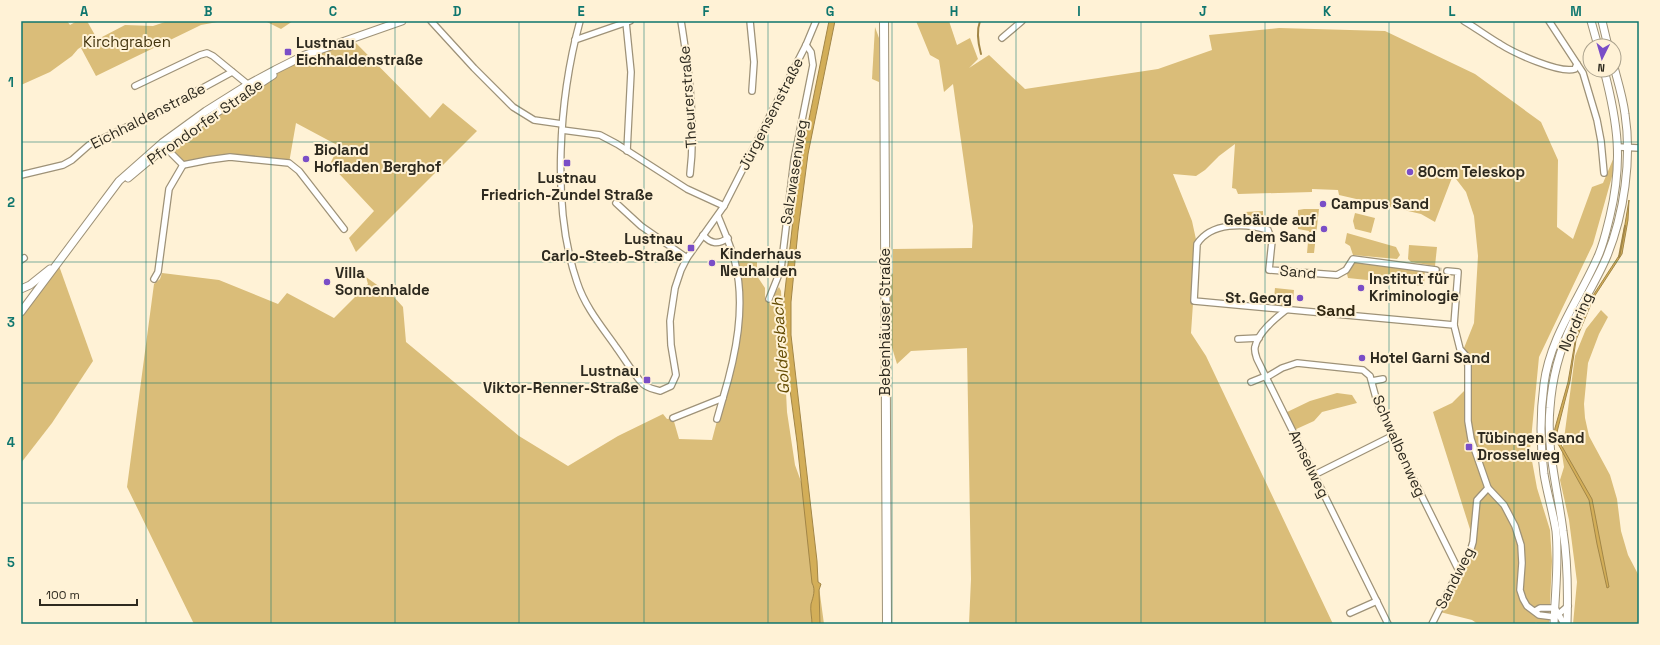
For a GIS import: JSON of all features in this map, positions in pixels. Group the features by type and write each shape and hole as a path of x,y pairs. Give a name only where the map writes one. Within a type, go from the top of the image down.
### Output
{"main road":[{"name":"Bebenhäuser Straße","path":"884,21 887,624"}],"street":[{"name":"Pfrondorfer Straße","path":"21,312 119,181 206,111 305,55 402,21"},
{"path":"431,21 513,107 534,120 600,135 687,189 724,206"},
{"name":"Jürgensenstraße","path":"580,21 575,40 562,127 560,174 570,258 577,284 590,310 644,384 660,391 672,386 676,375 671,345 670,327 671,312 681,270 687,258 724,206 806,45 816,21"},
{"name":"Theurerstraße","path":"680,21 690,104 693,150 690,174"},
{"path":"750,21 754,62 752,91"},
{"path":"1002,38 1022,21"},
{"path":"1464,21 1501,45 1550,66 1561,70 1570,71 1575,69 1577,64"},
{"path":"1549,21 1583,73 1597,120 1601,141 1604,173"},
{"path":"1591,21 1596,38"},
{"path":"1602,21 1606,38"},
{"path":"575,40 628,22 631,72 626,150"},
{"name":"Salzwasenweg","path":"769,298 780,269 794,160 813,65 811,52 806,45"},
{"name":"Eichhaldenstraße","path":"135,86 204,53 210,54 250,86"},
{"name":"Eichhaldenstraße","path":"21,175 63,166 89,145 166,108 232,72"},
{"name":"Nordring","path":"1556,616 1558,563 1556,530 1544,474 1541,442 1544,382 1557,338 1600,253 1615,196 1618,147 1615,119 1606,78"},
{"name":"Nordring","path":"1567,624 1567,563 1553,472 1550,440 1550,409 1553,384 1564,341 1607,257 1617,228 1623,198 1627,147 1625,114 1617,78"},
{"path":"163,145 183,165"},
{"path":"1618,147 1639,148"},
{"path":"154,279 158,272 169,189 183,165 230,157 289,164 299,171 344,229"},
{"path":"616,203 641,226 687,258"},
{"path":"717,419 733,357 740,314 740,298 735,263 728,238 718,216"},
{"name":"Sand","path":"1286,310 1194,301 1197,244 1201,238 1210,231 1221,227 1261,228 1268,230 1272,241 1269,270 1337,275 1346,270 1353,259 1436,270"},
{"path":"703,235 713,243 721,243 728,238"},
{"path":"21,289 30,285 58,263"},
{"path":"1447,271 1458,272 1454,325 1460,349 1468,358 1468,421 1471,439 1488,488 1504,505 1515,526 1521,545 1522,563 1520,590 1523,599 1527,606 1543,616 1556,616 1568,606"},
{"path":"1286,310 1454,325"},
{"name":"Amselweg","path":"1286,310 1271,322 1259,338 1255,346 1257,360 1388,624"},
{"path":"1238,339 1259,338"},
{"name":"Schwalbenweg","path":"1251,382 1296,363 1363,370 1370,376 1376,398 1392,436 1459,571"},
{"path":"1372,381 1383,379"},
{"path":"673,418 723,398"},
{"path":"1314,475 1392,436"},
{"name":"Sandweg","path":"1432,624 1468,556 1473,542 1477,500 1488,488"},
{"path":"1350,613 1377,601"},
{"path":"1535,611 1540,608 1556,616 1564,624"}],"green space":[{"path":"21,21 67,21 70,25 77,21 87,21 96,37 78,49 72,56 50,72 21,85"},
{"name":"Kirchgraben","path":"168,21 223,21 201,25 96,76 81,48 125,25 153,26"},
{"path":"265,21 293,21 281,29"},
{"path":"916,21 949,21 957,45 970,38 978,59 969,68 989,55 1025,89 1158,69 1212,50 1209,35 1279,28 1385,31 1475,74 1541,122 1558,160 1557,227 1573,239 1592,187 1603,183 1614,157 1613,173 1593,244 1539,357 1530,450 1537,488 1550,530 1552,561 1549,624 1539,624 1535,622 1537,624 1478,624 1472,620 1440,612 1472,555 1475,545 1433,412 1452,403 1467,388 1462,353 1474,323 1478,256 1474,216 1466,192 1453,175 1435,222 1421,214 1339,195 1338,190 1312,189 1312,192 1238,194 1236,189 1232,188 1235,144 1196,176 1173,174 1192,221 1197,244 1191,333 1206,356 1333,624 969,624 971,579 967,348 911,351 897,364 890,341 890,277 893,273 893,249 972,248 973,226 953,84 944,92 939,60 930,55"},
{"path":"875,27 879,38 879,82 872,79"},
{"path":"351,38 430,118 443,103 477,131 356,252 349,238 374,211 330,164 339,146 296,123 289,163 230,157 183,165 162,143 249,84"},
{"path":"1319,209 1314,253 1307,253 1309,231 1298,229 1298,210"},
{"path":"1263,211 1263,223 1245,224 1245,212"},
{"path":"1355,213 1375,218 1371,233 1355,229 1353,221"},
{"path":"1347,233 1396,247 1400,255 1397,259 1353,255 1350,246 1345,243"},
{"path":"1409,245 1437,247 1435,266 1411,262 1408,259"},
{"path":"1353,259 1425,269 1424,286 1348,278 1346,270"},
{"path":"734,260 757,262 757,276 765,288 765,298 772,299 779,287 781,291 787,412 795,465 807,498 824,624 194,624 127,487 154,284 160,279 162,273 219,280 278,304 287,293 334,318 368,284 366,277 394,297 403,307 406,342 519,436 568,466 618,436 663,414 667,419 673,418 679,439 712,440 723,398 739,320"},
{"path":"58,263 93,361 52,423 21,463 21,312"},
{"path":"1275,288 1294,290 1292,311 1273,309"},
{"path":"1601,310 1608,317 1599,334 1588,363 1584,404 1585,418 1589,436 1610,475 1617,499 1621,531 1628,555 1639,576 1639,624 1573,624 1577,582 1569,520 1560,480 1564,467 1562,454 1575,356 1586,329"},
{"path":"1337,393 1352,395 1357,403 1322,412 1314,421 1292,431 1283,414 1310,401"}],"shaded area":[{"path":"829,21 835,21 808,154 791,302 791,335 817,561 818,582 821,584 819,590 820,624 812,624 811,606 814,588 812,583 797,442 786,360 783,308 799,168"},
{"path":"1629,200 1628,220 1622,254 1594,297 1576,340 1570,381 1556,436 1592,499 1609,587 1607,588 1589,500 1554,434 1568,382 1576,336 1592,297 1620,254"}],"waterway":[{"path":"980,21 978,38 981,54"},
{"path":"1619,257 1625,226"}],"tunnel":[{"path":"1436,270 1447,271"}],"place":[{"name":"Lustnau Eichhaldenstraße","path":"288,52"},
{"name":"Bioland Hofladen Berghof","path":"306,159"},
{"name":"Lustnau Friedrich-Zundel Straße","path":"567,163"},
{"name":"80cm Teleskop","path":"1410,172"},
{"name":"Campus Sand","path":"1323,204"},
{"name":"Gebäude auf dem Sand","path":"1324,229"},
{"name":"Lustnau Carlo-Steeb-Straße","path":"691,248"},
{"name":"Kinderhaus Neuhalden","path":"712,263"},
{"name":"Villa Sonnenhalde","path":"327,282"},
{"name":"Institut für Kriminologie","path":"1361,288"},
{"name":"St. Georg","path":"1300,298"},
{"name":"Hotel Garni Sand","path":"1362,358"},
{"name":"Lustnau Viktor-Renner-Straße","path":"647,380"},
{"name":"Tübingen Sand Drosselweg","path":"1469,447"}],"district":[{"name":"Sand","path":"1336,310"}],"water label":[{"name":"Goldersbach","path":"780,346"}]}
